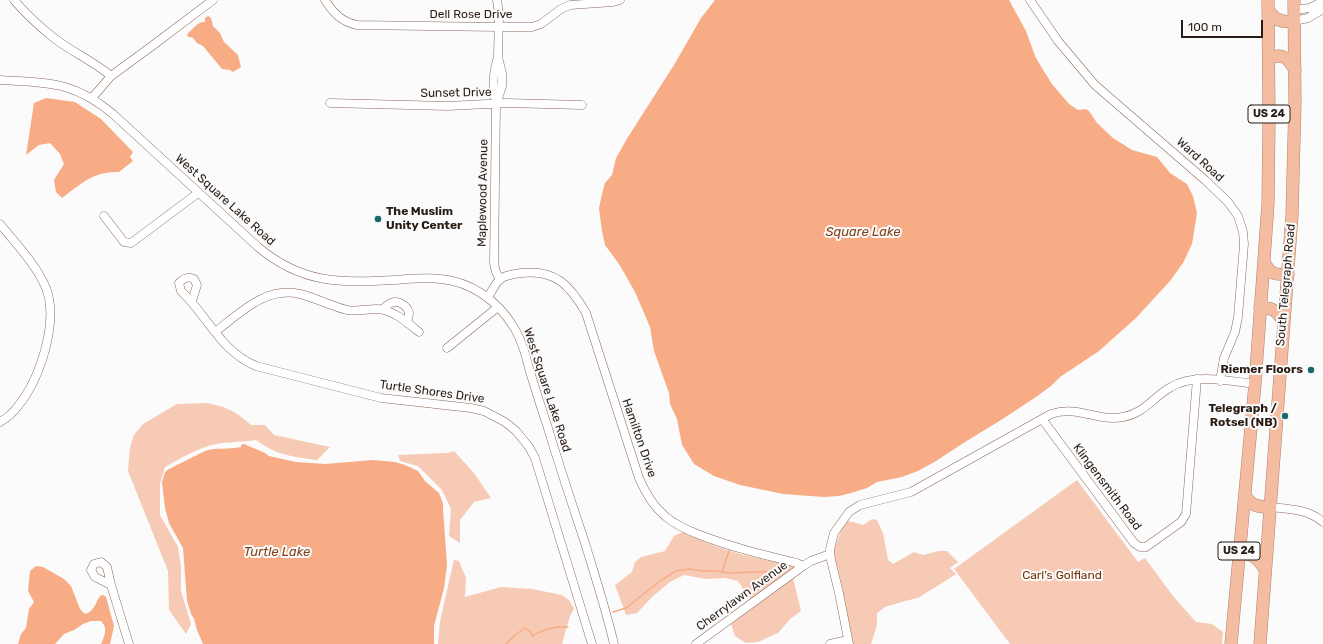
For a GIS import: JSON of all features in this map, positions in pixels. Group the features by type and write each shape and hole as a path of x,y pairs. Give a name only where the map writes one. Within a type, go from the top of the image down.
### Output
{"highway":[{"path":"1268,4 1270,14 1281,21 1288,22 1294,10"},
{"name":"South Telegraph Road","path":"1231,644 1255,384 1264,261 1268,174 1268,4"},
{"name":"South Telegraph Road","path":"1260,644 1283,322 1288,275 1294,171 1294,10"},
{"path":"1269,59 1274,56 1282,56 1290,61 1295,70"},
{"path":"1264,261 1271,272 1275,274 1288,275"},
{"path":"1260,308 1269,307 1281,317 1283,322"},
{"path":"1245,495 1248,501 1254,506 1270,507"},
{"path":"1239,554 1250,554 1255,556 1266,569"}],"street":[{"path":"14,0 54,38 96,64 111,76"},
{"path":"92,98 111,76 213,0"},
{"name":"Dell Rose Drive","path":"325,0 338,17 346,22 357,25 498,27 524,27 537,25 570,4 615,1"},
{"name":"Maplewood Avenue","path":"497,0 498,57 502,73 502,86 496,105 494,263 500,280"},
{"name":"Ward Road","path":"1030,0 1058,41 1095,85 1205,180 1228,202 1238,216 1243,232 1244,244 1238,317 1235,332 1224,358 1220,381"},
{"path":"1294,10 1310,8 1323,1"},
{"path":"1294,10 1308,18 1323,9"},
{"name":"West Square Lake Road","path":"0,80 54,84 70,88 92,98 113,114 267,255 301,273 322,279 344,282 440,278 462,283 472,287 488,297 513,326 523,347 594,573 614,644"},
{"name":"Sunset Drive","path":"330,103 448,106 496,105 507,103 582,105"},
{"path":"104,216 124,242 131,244 198,193"},
{"path":"0,224 36,270 46,289 51,313 48,338 40,365 31,386 18,408 0,422"},
{"name":"Hamilton Drive","path":"500,280 514,274 535,272 543,273 553,276 563,284 579,302 590,323 639,478 656,508 665,517 686,530 720,543 797,562 802,566"},
{"path":"488,297 500,280"},
{"path":"215,332 260,299 282,293 302,295 350,310 383,309 419,332"},
{"name":"Turtle Shores Drive","path":"192,301 227,346 238,357 249,363 263,368 381,398 478,409 495,416 510,425 524,440 534,458 592,644"},
{"path":"383,309 392,302 403,304 408,311 409,317 407,323"},
{"path":"447,348 498,307"},
{"path":"830,644 848,642 830,554 830,545 834,533 849,512 860,505 911,492 1042,419 1058,412 1082,412 1104,418 1126,416 1143,409 1171,386 1196,379 1255,384"},
{"name":"Klingensmith Road","path":"1042,419 1134,543 1140,547 1146,547 1181,522 1186,514 1196,379"},
{"path":"1270,507 1300,510 1314,515 1323,522"},
{"path":"802,566 830,554"},
{"name":"Cherrylawn Avenue","path":"696,644 802,566"},
{"path":"111,586 129,644"}],"green space":[{"path":"207,403 231,410 251,425 265,425 274,435 330,447 317,460 278,452 256,440 221,443 196,451 165,467 160,484 160,515 178,547 181,567 181,591 191,624 186,634 169,610 168,571 128,471 130,447 134,435 143,424 177,404"},
{"path":"454,451 474,473 491,498 474,502 460,520 460,543 449,536 451,509 442,490 418,466 400,461 398,455 447,453"},
{"name":"Carl's Golfland","path":"1077,480 1138,562 1145,558 1173,596 1196,622 1212,624 1223,632 1222,644 1010,644 954,569"},
{"path":"872,519 877,520 883,533 888,560 893,564 914,552 923,555 939,551 947,551 958,562 950,568 956,574 918,598 885,607 877,613 877,625 871,644 851,644 842,585 835,558 835,547 842,527 847,521 863,525"},
{"path":"683,532 722,548 751,557 792,565 795,568 751,600 738,581 725,578 706,579 684,575 670,582 653,596 637,613 626,615 615,585 632,572 635,562 641,557 665,551 674,536"},
{"path":"454,560 459,561 466,578 465,597 501,587 532,589 562,595 569,600 574,609 570,616 562,644 438,644 440,621"},
{"path":"793,578 801,611 790,619 778,633 758,642 746,643 735,636 731,624"}],"water":[{"name":"Square Lake","path":"715,0 1009,0 1026,31 1035,56 1052,84 1069,104 1078,110 1086,109 1089,111 1097,123 1113,138 1132,150 1157,157 1170,173 1187,184 1193,196 1197,213 1192,244 1183,263 1170,281 1136,318 1099,351 1060,377 1036,397 918,471 902,477 877,482 867,488 851,493 839,496 824,497 783,494 740,485 714,476 694,464 682,445 677,419 670,404 669,393 654,351 650,327 635,292 619,264 605,245 599,208 605,183 612,175 616,158 674,65 701,18"},
{"path":"208,16 211,18 213,26 220,33 224,42 238,55 241,67 233,72 222,69 203,46 197,43 193,38 187,36 188,33 196,26 202,22 205,22 205,18"},
{"path":"46,98 75,102 101,119 133,152 130,157 133,161 119,172 110,172 89,179 62,198 56,192 54,180 64,164 60,154 50,143 39,145 26,155 34,103"},
{"name":"Turtle Lake","path":"244,444 269,456 296,462 325,464 373,460 395,462 418,471 425,481 439,493 443,503 447,565 444,588 434,626 434,644 203,644 187,601 183,548 169,523 165,508 162,482 165,472 169,469 205,451 236,448 241,447 241,445"},
{"path":"36,566 43,567 64,579 71,586 80,609 85,614 93,609 100,596 103,595 106,597 114,626 110,644 101,644 104,638 105,626 101,621 91,621 64,634 55,644 18,644 21,634 26,628 29,609 34,602 28,591 30,571"}],"waterway":[{"path":"722,572 729,551"},
{"path":"613,612 626,608 660,581 676,571 689,569 729,573 779,571"},
{"path":"506,644 525,628 531,632 532,636 549,629 568,627"}],"place":[{"name":"The Muslim Unity Center","path":"378,219"},
{"name":"Riemer Floors","path":"1311,370"},
{"name":"Telegraph / Rotsel (NB)","path":"1285,416"}]}
